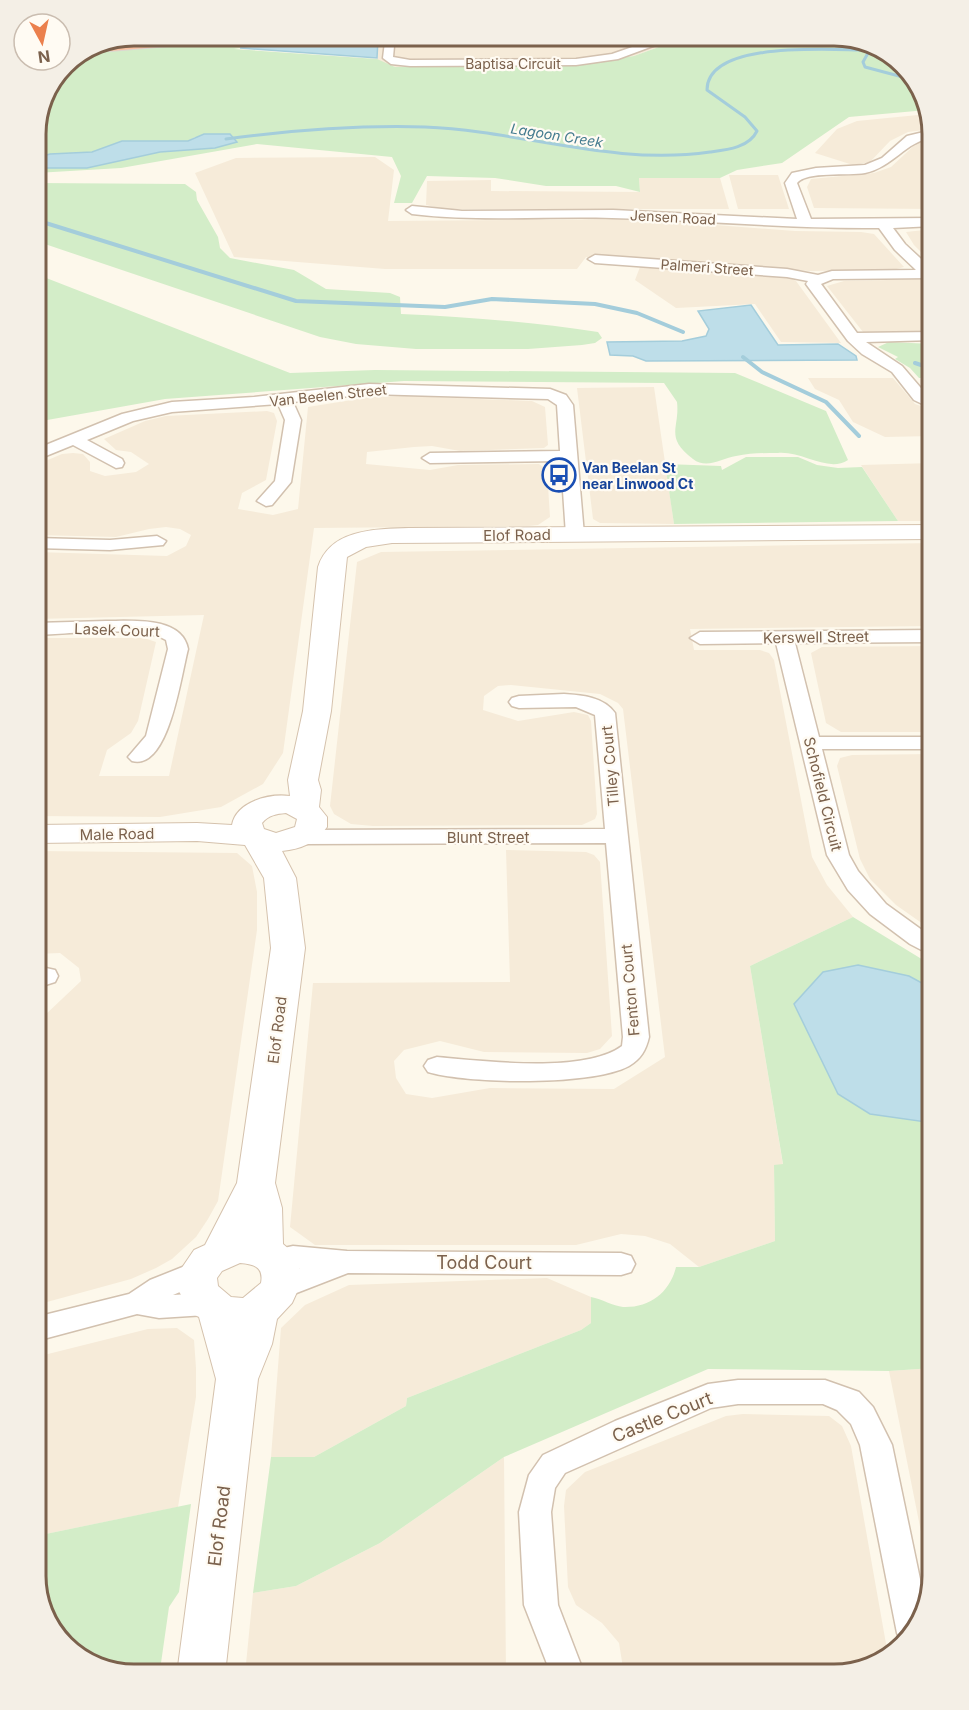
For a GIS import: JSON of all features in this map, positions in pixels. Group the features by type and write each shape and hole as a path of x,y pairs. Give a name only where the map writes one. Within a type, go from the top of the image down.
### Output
{"street":[{"name":"Baptisa Circuit","path":"389,46 388,58 410,63 576,62 614,57 644,47"},
{"path":"806,225 791,183 796,176 812,172 874,166 885,160 905,140 922,136"},
{"name":"Jensen Road","path":"412,210 444,213 632,214 806,225 922,223"},
{"path":"884,225 900,247 922,267"},
{"name":"Palmeri Street","path":"595,259 787,273 818,279 832,275 922,274"},
{"path":"818,279 813,284 814,287 852,338 867,351 897,369 922,398"},
{"path":"852,338 922,336"},
{"name":"Van Beelen Street","path":"47,450 128,417 161,409 284,399 345,391 399,389 550,394 560,398 565,405 575,535"},
{"path":"266,501 283,482 293,420 284,399"},
{"path":"73,439 106,455 116,463"},
{"path":"430,458 568,456"},
{"name":"Elof Road","path":"237,1379 211,1285 256,1183 288,948 280,878 287,861 283,821 317,711 331,567 335,554 353,542 380,538 922,532"},
{"path":"47,543 110,545 157,541"},
{"name":"Lasek Court","path":"47,629 145,628 171,634 177,640 178,650 156,737 139,757"},
{"name":"Kerswell Street","path":"700,638 922,636"},
{"name":"Schofield Circuit","path":"784,637 835,845 847,875 876,910 922,941"},
{"name":"Tilley Court","path":"519,702 582,702 599,707 604,712 616,836"},
{"path":"810,743 922,743"},
{"name":"Male Road","path":"47,834 197,832 283,821"},
{"name":"Blunt Street","path":"283,821 360,837 616,836"},
{"name":"Fenton Court","path":"436,1065 485,1070 586,1070 619,1061 633,1051 636,1037 616,836"},
{"name":"Elof Road","path":"202,1663 237,1379 250,1344 269,1277 263,1208 256,1183"},
{"path":"46,1326 137,1303 159,1307 211,1285 235,1248 269,1277 230,1314 211,1285"},
{"name":"Todd Court","path":"269,1277 347,1262 621,1264"},
{"name":"Castle Court","path":"563,1664 541,1605 535,1512 540,1485 554,1464 626,1430 708,1396 738,1392 825,1392 848,1401 862,1416 876,1445 911,1619"}],"shaded area":[{"path":"378,46 659,47 634,56 590,65 395,67 377,61"},
{"path":"920,115 922,130 908,132 890,141 870,162 853,165 815,153 837,129 857,121"},
{"path":"922,140 922,209 814,208 807,187 811,179 874,173 891,167"},
{"path":"375,157 394,170 388,221 638,219 795,231 861,232 874,234 904,267 893,270 810,271 586,257 577,269 385,269 234,257 195,173 236,158"},
{"path":"729,175 778,175 789,209 738,209"},
{"path":"639,178 720,178 729,209 443,209 426,205 427,181 491,180 491,191 640,192"},
{"path":"922,230 922,253 914,245 906,232"},
{"path":"640,267 791,278 796,281 841,343 781,342 755,304 676,308 635,280"},
{"path":"922,279 922,332 863,332 827,286 844,281"},
{"path":"808,378 893,378 915,404 922,406 922,436 885,437 853,422 839,400 815,389"},
{"path":"654,387 674,524 600,523 593,519 577,388"},
{"path":"406,396 532,401 545,407 548,445 544,448 460,451 432,446 414,447 367,452 366,464 430,470 458,465 539,464 547,470 550,517 538,525 529,526 314,528 283,753 263,784 221,807 160,817 47,816 47,638 144,638 156,642 138,721 131,733 107,750 99,776 169,776 204,615 47,619 47,552 167,556 186,546 191,535 180,529 166,527 116,537 47,535 47,460 62,454 83,454 90,462 90,471 105,476 136,472 149,464 131,452 116,450 104,439 145,421 166,416 267,411 274,413 277,421 266,480 242,493 238,509 273,515 298,509 308,407 371,397"},
{"path":"922,463 922,521 898,521 861,465"},
{"path":"922,543 922,626 690,629 694,650 760,650 769,653 774,660 812,857 827,885 853,917 750,966 783,1165 774,1165 775,1241 699,1267 670,1244 645,1236 621,1234 576,1245 315,1245 290,1227 313,983 510,982 506,850 586,852 594,855 600,862 612,1036 600,1049 587,1053 484,1052 440,1041 404,1050 394,1061 396,1078 406,1094 432,1098 490,1088 614,1089 665,1057 623,709 618,703 600,694 511,685 498,686 484,696 483,710 518,721 574,712 588,715 591,721 597,814 595,819 582,825 373,826 351,824 334,814 330,806 357,562 381,552"},
{"path":"922,646 922,732 841,732 826,723 811,653 822,647"},
{"path":"922,754 922,923 896,905 870,879 860,859 837,766 840,758 852,755"},
{"path":"47,851 237,853 252,866 257,892 257,930 218,1201 196,1237 172,1259 131,1279 46,1302 46,1014 81,981 79,968 60,953 46,954"},
{"path":"547,1278 591,1297 591,1323 581,1330 407,1398 406,1406 314,1457 271,1457 281,1328 305,1305 349,1285"},
{"path":"177,1328 194,1340 196,1397 178,1507 46,1534 46,1354 148,1329"},
{"path":"922,1369 922,1537 889,1371"},
{"path":"743,1414 829,1416 842,1426 851,1446 887,1647 884,1649 858,1661 835,1664 622,1664 619,1643 602,1623 576,1605 568,1587 564,1506 566,1490 585,1472 726,1416"},
{"path":"504,1457 506,1664 246,1663 253,1593 296,1586 380,1543"}],"green space":[{"path":"150,46 252,46 234,49 377,59 395,67 571,66 634,56 659,47 841,47 863,51 893,68 908,85 919,111 849,117 782,163 737,170 720,178 639,178 640,192 616,186 546,186 495,178 427,176 412,203 394,203 401,176 392,157 257,144 121,168 47,172 47,168 87,168 160,152 215,148 195,137 188,141 122,141 92,152 47,155 49,111 61,85 85,61 101,53"},
{"path":"47,183 185,184 196,192 197,200 218,237 220,248 230,258 294,270 326,289 390,293 400,297 401,314 549,325 598,332 602,338 595,343 582,345 528,349 416,349 356,344 320,337 47,245"},
{"path":"47,278 290,373 375,370 735,373 826,411 848,460 832,464 787,453 768,453 741,455 709,463 698,462 684,451 676,438 677,402 664,383 404,381 165,399 47,420"},
{"path":"889,342 922,344 922,378 895,359 898,357 878,347"},
{"path":"746,457 798,457 817,465 838,468 862,467 898,521 674,524 665,464 721,466 722,470"},
{"path":"853,917 922,959 922,1369 889,1371 708,1369 504,1457 380,1543 296,1586 253,1593 271,1457 314,1457 406,1406 407,1398 581,1330 591,1323 591,1297 623,1307 642,1305 664,1291 676,1267 699,1267 775,1241 774,1165 783,1164 750,966"},
{"path":"191,1504 179,1592 169,1607 161,1663 128,1663 106,1659 85,1649 68,1634 61,1625 49,1599 46,1576 46,1534"}],"water":[{"path":"252,46 378,46 377,58 240,48"},
{"path":"204,134 230,134 237,142 215,148 160,152 87,168 47,168 47,155 50,154 92,152 122,141 188,141"},
{"path":"751,305 778,345 838,344 856,356 857,360 646,361 633,356 610,355 607,342 682,341 706,336 709,329 698,311"},
{"path":"858,965 909,976 922,983 922,1121 870,1114 838,1094 794,1004 823,972"}],"waterway":[{"name":"Lagoon Creek","path":"226,139 325,129 425,127 638,155 710,152 743,145 757,131 745,117 707,90 712,74 727,63 748,55 773,51 859,50"},
{"name":"Lagoon Creek","path":"868,53 863,62 865,67 902,77"},
{"path":"47,223 296,301 445,307 492,299 595,304 637,313 683,332"},
{"path":"743,357 762,372 826,402 859,436"},
{"path":"915,363 922,365"}],"place":[{"name":"Van Beelan St near Linwood Ct","path":"559,475"}]}
